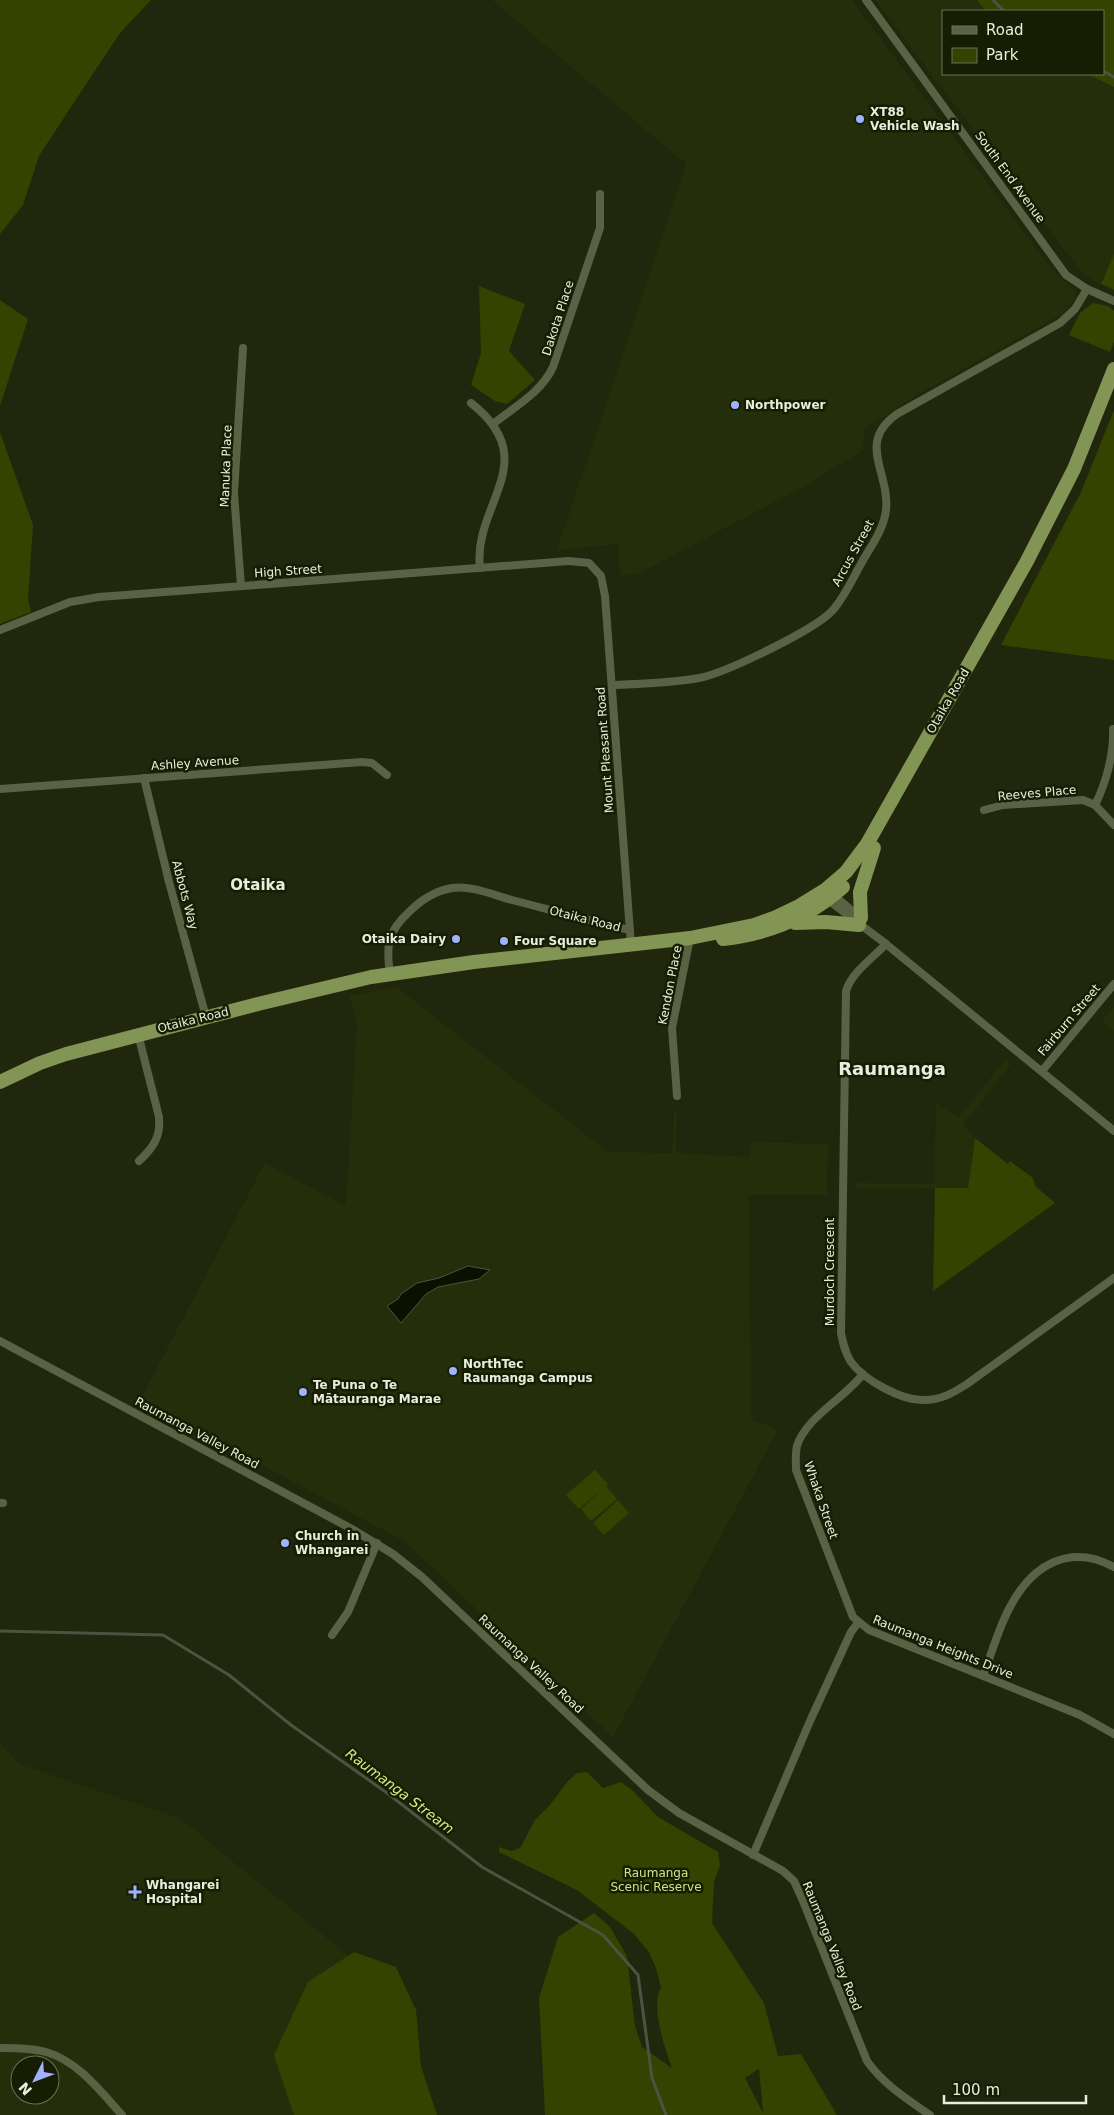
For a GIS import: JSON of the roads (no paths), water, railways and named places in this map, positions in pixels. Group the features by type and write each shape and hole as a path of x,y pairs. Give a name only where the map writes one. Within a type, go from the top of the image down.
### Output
{"highway":[{"name":"Otaika Road","path":"690,938 719,940 745,937 789,923 811,912 829,894 867,844 1027,561 1065,489 1092,427 1114,369"},
{"name":"Otaika Road","path":"1,1080 66,1054 138,1034 344,983 390,974 516,957 632,946 690,938 764,922 829,894 853,876 874,848 994,636 1053,527 1078,479 1114,392"},
{"path":"789,923 826,922 864,925 860,892 874,848"}],"street":[{"name":"South End Avenue","path":"866,0 1066,275 1087,290"},
{"name":"Dakota Place","path":"493,424 534,393 548,378 600,228 600,194"},
{"path":"1087,290 1114,301"},
{"name":"Arcus Street","path":"612,686 683,680 712,675 803,632 825,617 837,604 850,583 878,533 885,516 886,495 876,453 876,440 882,427 897,414 1060,323 1075,309 1087,290"},
{"name":"Manuka Place","path":"241,586 234,493 243,348"},
{"path":"471,403 485,414 493,424 500,441 504,466 501,483 480,545 480,568"},
{"name":"Mount Pleasant Road","path":"584,561 598,570 603,583 632,946"},
{"name":"High Street","path":"0,630 44,612 84,599 584,561"},
{"path":"1113,729 1114,744 1102,792 1095,806 1114,825"},
{"name":"Ashley Avenue","path":"0,788 362,762 372,763 387,775"},
{"name":"Abbots Way","path":"144,778 169,882 206,1017"},
{"name":"Reeves Place","path":"984,810 1003,805 1083,800 1095,806"},
{"name":"Otaika Road","path":"390,974 388,948 390,936 395,927 421,901 453,888 480,891 630,930"},
{"path":"829,894 886,944 1114,1131"},
{"name":"Kendon Place","path":"678,1096 672,1028 690,938"},
{"name":"Murdoch Crescent","path":"886,944 854,976 848,984 846,992 841,1333 843,1344 850,1360 863,1374 890,1390 913,1399 923,1400 943,1397 967,1384 1114,1278"},
{"name":"Fairburn Street","path":"1042,1071 1114,984"},
{"path":"138,1034 159,1117 160,1128 158,1137 151,1150 139,1161"},
{"name":"Raumanga Valley Road","path":"0,1341 377,1543 422,1577 648,1790 679,1813 783,1871 794,1880 861,2049 874,2071 894,2090 930,2115"},
{"name":"Whaka Street","path":"858,1623 850,1611 808,1502 796,1470 795,1457 796,1448 807,1428 863,1374"},
{"path":"332,1635 348,1612 377,1543"},
{"path":"983,1676 1009,1609 1028,1580 1040,1570 1056,1561 1073,1557 1094,1559 1114,1568"},
{"name":"Raumanga Heights Drive","path":"753,1855 810,1721 851,1632 858,1623 869,1630 1080,1715 1114,1734"},
{"path":"0,2048 46,2052 64,2060 82,2073 122,2115"}],"waterway":[{"path":"993,0 1003,10"},
{"path":"1104,72 1114,77"},
{"name":"Raumanga Stream","path":"0,1631 163,1635 229,1675 291,1725 387,1793 482,1867 603,1935 638,1975 652,2078 666,2115"}],"place":[{"name":"XT88 Vehicle Wash","path":"860,119"},
{"name":"Northpower","path":"735,405"},
{"name":"Otaika Dairy","path":"456,939"},
{"name":"Four Square","path":"504,941"},
{"name":"NorthTec Raumanga Campus","path":"453,1371"},
{"name":"Te Puna o Te Mātauranga Marae","path":"303,1392"},
{"name":"Church in Whangarei","path":"285,1543"},
{"name":"Whangarei Hospital","path":"135,1892"}],"district":[{"name":"Otaika","path":"258,885"},
{"name":"Raumanga","path":"892,1069"}],"park label":[{"name":"Raumanga Scenic Reserve","path":"656,1880"}]}
